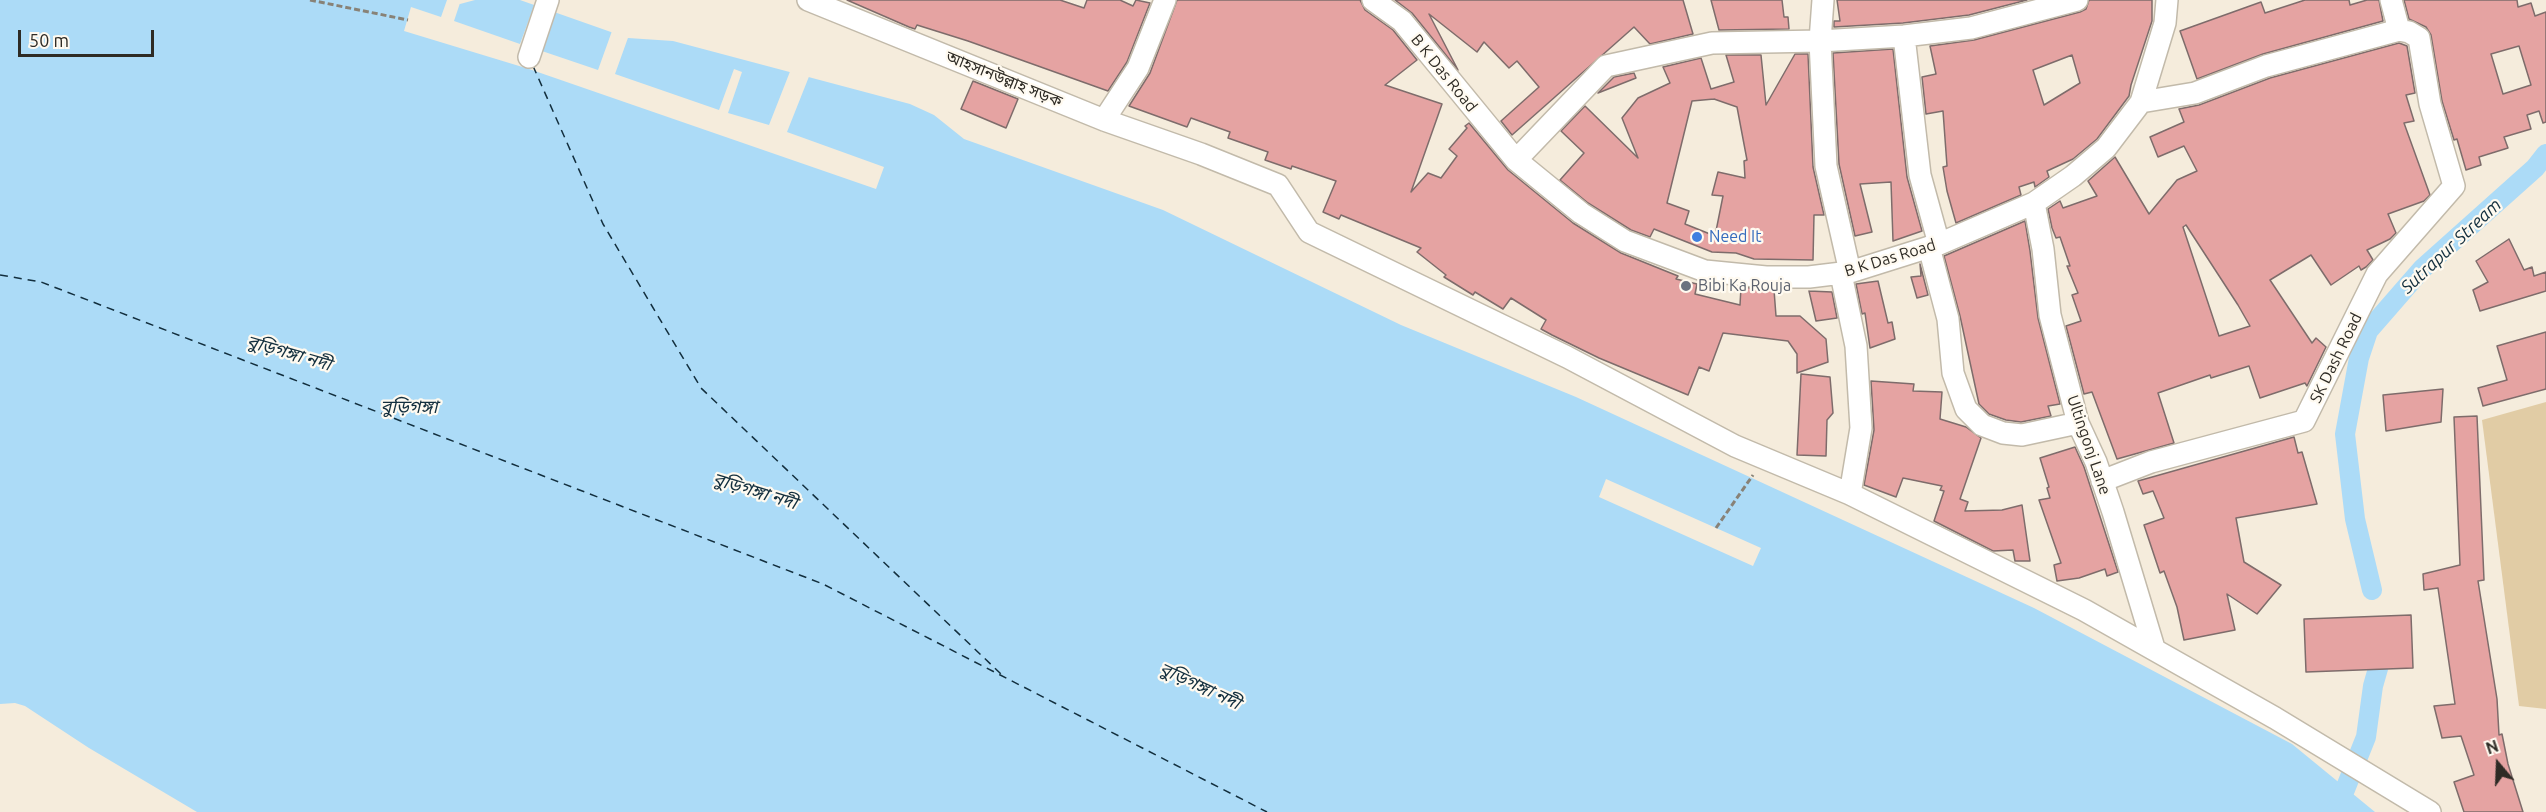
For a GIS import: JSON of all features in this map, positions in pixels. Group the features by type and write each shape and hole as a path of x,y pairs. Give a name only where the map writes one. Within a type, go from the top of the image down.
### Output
{"street":[{"path":"529,57 548,0"},
{"name":"আহসানউল্লাহ সড়ক","path":"808,0 1104,120 1201,154 1278,185 1309,232 1567,357 1735,446 1850,494 2084,610 2276,718 2430,812"},
{"path":"1104,120 1138,68 1165,0"},
{"name":"B K Das Road","path":"1373,0 1402,21 1516,160 1581,213 1625,241 1705,270 1766,277 1809,277 1845,273 1934,246 2034,203 2073,176 2106,148 2141,102 2165,23 2166,0"},
{"path":"1823,0 1820,41 1826,166 1856,346 1861,428 1850,494"},
{"path":"1516,160 1606,66 1712,43 1820,41 1904,36 1971,28 2077,0"},
{"path":"2141,102 2195,93 2266,66 2399,30 2391,0"},
{"name":"SK Dash Road","path":"2102,481 2151,462 2304,421 2377,274 2454,186 2430,104 2419,38 2409,32 2399,30"},
{"path":"1904,36 1920,175 1948,319 1953,373 1966,409 1982,425 2003,433 2022,435 2078,423"},
{"name":"Ultingonj Lane","path":"2034,203 2043,249 2050,315 2078,423 2102,481 2154,648"}],"path":[{"path":"310,0 408,20"},
{"path":"1716,528 1765,459"}],"shaded area":[{"path":"2546,402 2546,709 2519,706 2482,420"}],"water":[{"name":"বুড়িগঙ্গা","path":"0,0 451,0 460,4 475,0 520,0 628,38 673,41 910,104 934,115 964,139 1163,210 1401,325 1576,397 2034,608 2292,744 2375,812 197,812 89,748 25,706 15,703 0,704"}],"pier":[{"path":"447,0 461,0 454,21 520,44 535,3 550,8 536,49 598,70 612,31 629,35 615,74 719,110 734,69 742,72 728,113 769,125 791,69 810,74 787,132 884,167 876,189 529,69 404,31 411,7 441,17"},
{"path":"1606,479 1761,548 1753,566 1599,497"}],"building":[{"path":"847,0 1060,0 1084,8 1087,0 1120,0 1133,6 1136,0 1150,3 1127,62 1108,91 968,41 917,25 915,29 909,27"},
{"path":"1177,0 1360,0 1365,10 1393,30 1417,60 1385,85 1442,104 1411,192 1428,173 1441,178 1457,156 1449,149 1469,123 1508,170 1573,223 1621,253 1678,276 1676,279 1697,284 1695,294 1740,305 1741,287 1774,290 1776,316 1800,316 1826,339 1828,362 1797,373 1797,354 1788,341 1723,333 1709,371 1699,367 1688,395 1599,358 1541,329 1546,320 1511,298 1503,309 1475,292 1473,295 1444,277 1446,275 1417,252 1421,248 1341,215 1339,219 1323,212 1336,181 1292,166 1291,169 1265,160 1268,152 1228,138 1230,132 1191,118 1187,127 1129,106 1150,73"},
{"path":"1395,0 1683,0 1693,34 1650,44 1634,27 1512,135 1501,121 1539,87 1517,61 1509,68 1484,42 1477,52 1429,14 1458,70 1412,13"},
{"path":"1711,0 1782,0 1784,17 1788,17 1789,29 1719,30"},
{"path":"1837,0 2027,0 1969,15 1903,23 1834,27 1834,21 1840,21"},
{"path":"2089,0 2152,0 2152,21 2129,96 2097,139 2073,159 2047,171 2049,177 2035,187 2034,182 2019,187 2021,195 1956,223 1943,167 1947,166 1943,111 1926,114 1922,77 1936,74 1930,46 1974,40 2086,9","holes":["2072,55 2080,83 2044,105 2033,70"]},
{"path":"2305,0 2349,0 2350,5 2367,0 2379,0 2383,21 2263,54 2197,79 2180,31 2261,2 2265,13"},
{"path":"2404,0 2517,0 2518,7 2531,3 2535,16 2546,12 2546,122 2543,123 2539,111 2527,115 2531,129 2504,137 2508,148 2479,157 2481,165 2466,170 2442,101 2431,35 2426,27 2409,19","holes":["2519,46 2531,85 2503,94 2491,54"]},
{"path":"2399,43 2407,46 2415,93 2406,95 2414,121 2404,123 2430,195 2424,201 2388,214 2396,233 2390,239 2367,250 2373,260 2361,270 2359,266 2331,285 2311,255 2270,280 2312,343 2316,338 2326,347 2307,386 2305,383 2260,398 2249,366 2211,378 2210,375 2158,393 2174,443 2117,459 2092,392 2084,394 2066,326 2081,321 2072,295 2078,293 2067,266 2070,266 2060,237 2056,238 2052,228 2048,209 2060,201 2063,208 2097,196 2088,181 2115,157 2149,214 2177,180 2197,171 2184,146 2158,157 2150,137 2184,122 2179,109 2199,105 2270,78","holes":["2186,225 2250,326 2219,336 2183,227"]},
{"path":"1893,49 1907,177 1922,231 1893,241 1891,182 1860,184 1872,232 1855,236 1839,164 1833,53"},
{"path":"1795,54 1808,54 1813,167 1824,215 1814,215 1813,260 1754,259 1736,253 1712,252 1654,229 1650,237 1631,230 1588,203 1560,180 1584,153 1561,131 1585,106 1638,158 1622,118 1638,98 1670,83 1663,67 1701,58 1711,89 1734,82 1726,55 1761,55 1766,105","holes":["1714,99 1737,107 1747,160 1744,161 1745,178 1718,172 1712,195 1723,196 1715,236 1685,224 1689,211 1667,203 1692,101"]},
{"path":"1634,73 1636,78 1598,93 1614,77"},
{"path":"973,81 1018,99 1006,128 961,109"},
{"path":"2025,221 2038,318 2060,404 2048,406 2051,416 2021,422 1989,414 1979,404 1944,256"},
{"path":"2509,239 2524,270 2532,267 2534,276 2546,272 2546,291 2480,311 2473,290 2488,282 2476,261"},
{"path":"1920,264 1928,295 1917,298 1911,277 1921,276"},
{"path":"1878,281 1888,323 1892,322 1895,339 1870,348 1865,313 1862,314 1856,284"},
{"path":"1809,291 1832,292 1837,318 1816,321"},
{"path":"2546,332 2546,389 2483,406 2478,388 2507,380 2497,346"},
{"path":"1801,374 1830,377 1833,413 1827,420 1826,456 1797,455"},
{"path":"1871,381 1914,384 1913,391 1942,392 1940,419 1966,427 1981,438 1960,499 1968,502 1965,511 2002,510 2022,505 2030,561 2015,561 2013,550 1993,551 1934,521 1944,491 1940,490 1942,486 1903,478 1896,497 1864,485 1874,430"},
{"path":"2443,389 2441,422 2386,431 2383,395"},
{"path":"2477,416 2484,580 2478,581 2497,699 2499,735 2502,734 2508,764 2523,812 2464,812 2454,782 2474,775 2461,736 2442,738 2434,706 2455,704 2438,588 2424,590 2423,574 2460,565 2454,417"},
{"path":"2294,437 2298,453 2302,452 2317,504 2236,518 2244,562 2281,585 2257,614 2227,594 2235,630 2184,640 2177,607 2164,571 2160,573 2144,525 2164,518 2153,491 2143,494 2138,481"},
{"path":"2075,447 2084,467 2118,572 2107,576 2105,569 2079,578 2057,581 2054,565 2061,563 2039,500 2050,498 2040,458"},
{"path":"2411,615 2413,668 2306,672 2304,619"}],"waterway":[{"name":"Sutrapur Stream","path":"2372,590 2355,519 2345,434 2359,358 2368,331 2422,269 2535,168 2546,154"},
{"path":"2336,812 2366,737 2373,686 2379,665"}],"ferry route":[{"path":"533,66 603,224 701,388 1001,674"},
{"path":"0,275 41,282 823,584 1267,812"}],"place":[{"name":"Need It","path":"1697,237"},
{"name":"Bibi Ka Rouja","path":"1686,286"}],"water label":[{"name":"বুড়িগঙ্গা নদী","path":"289,353"},
{"name":"বুড়িগঙ্গা নদী","path":"755,491"},
{"name":"বুড়িগঙ্গা নদী","path":"1200,686"}]}
